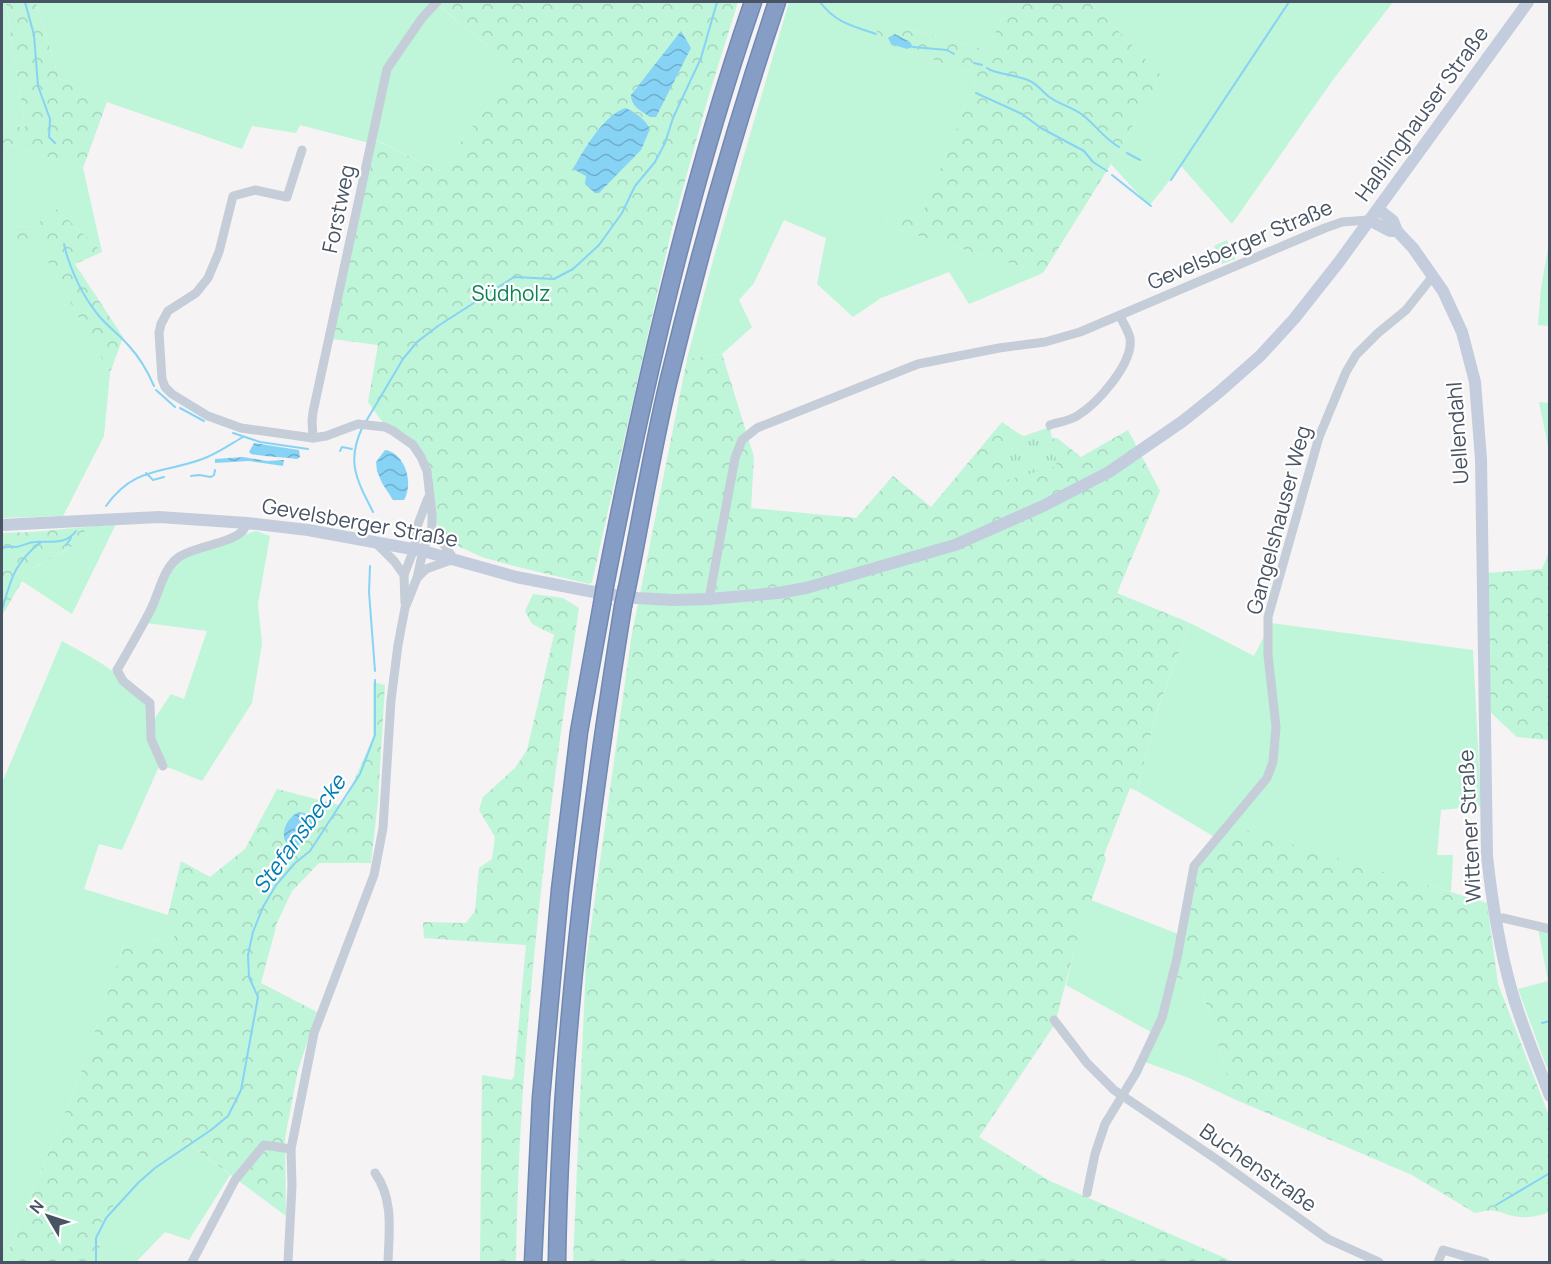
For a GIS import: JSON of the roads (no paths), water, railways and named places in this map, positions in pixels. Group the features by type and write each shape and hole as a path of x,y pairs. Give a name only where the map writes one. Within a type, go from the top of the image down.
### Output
{"highway":[{"path":"534,1263 541,1098 560,890 579,732 633,442 673,278 719,112 753,2"},
{"path":"556,1263 559,1175 570,1010 590,822 623,606 668,385 720,184 777,2"}],"main road":[{"name":"Haßlinghauser Straße","path":"1369,220 1528,2"},
{"name":"Uellendahl","path":"1378,209 1393,221 1397,231 1433,276 1452,308 1469,355 1476,392 1481,459 1484,653"},
{"name":"Uellendahl","path":"1369,220 1390,231 1397,231"},
{"name":"Gevelsberger Straße","path":"2,525 159,517 308,530 419,550 516,577 637,598 709,599 778,593 806,588 955,545 1043,506 1108,471 1183,421 1260,356 1301,310 1369,220"},
{"name":"Wittener Straße","path":"1484,653 1487,856 1495,919 1512,993 1550,1096"}],"street":[{"name":"Forstweg","path":"313,438 313,412 387,69 422,18 436,2"},
{"path":"302,150 287,197 255,190 233,196 219,252 208,278 196,293 168,311 161,324 159,333 162,379 165,387 172,394 208,416 241,428 313,438 326,436 358,424 370,425 393,431 413,445 427,471 432,528 454,559 426,568 417,578"},
{"name":"Gevelsberger Straße","path":"709,599 735,458 742,440 757,428 918,364 999,348 1045,342 1080,332 1325,228 1342,222 1369,220"},
{"name":"Gangelshauser Weg","path":"1087,1193 1103,1129 1136,1073 1162,1018 1177,958 1194,866 1266,778 1273,762 1276,727 1268,655 1268,617 1319,437 1341,382 1356,355 1406,310 1433,276"},
{"path":"1050,425 1074,417 1085,410 1098,399 1119,372 1128,355 1130,339 1120,316"},
{"path":"405,608 417,578 418,524 429,496"},
{"path":"163,766 151,739 150,702 123,681 117,670 151,611 170,566 180,556 194,549 237,537 246,528 247,523"},
{"path":"288,1263 292,1186 291,1149 314,1033 374,875 383,828 392,682 405,608 405,575 432,528"},
{"path":"374,542 405,575"},
{"path":"1495,919 1503,918 1550,929"},
{"path":"1054,1020 1094,1070 1122,1095"},
{"name":"Buchenstraße","path":"1122,1095 1328,1239 1379,1263"},
{"path":"192,1263 235,1180 248,1162 264,1145 291,1149"},
{"path":"375,1173 381,1182 389,1206 388,1263"},
{"path":"1438,1263 1443,1250 1485,1263"}],"water":[{"path":"681,31 691,48 656,117 650,117 635,106 631,95"},
{"path":"895,34 910,42 913,47 907,49 891,44 888,38"},
{"path":"626,108 646,122 650,129 641,150 599,193 595,193 585,184 586,176 573,169 603,125 618,111"},
{"path":"254,443 299,450 300,457 297,459 251,454 249,452"},
{"path":"385,450 398,457 406,470 408,485 404,500 393,500 377,471 376,462"},
{"path":"243,457 267,461 284,460 283,466 249,461 215,463 215,459"},
{"path":"299,812 309,814 313,822 307,838 301,844 293,847 285,841 284,833 289,820"}],"waterway":[{"path":"25,2 34,35 38,86 50,119 49,137 55,143"},
{"name":"Stefansbecke","path":"365,423 403,359 417,342 438,326 514,277 554,279 573,269 599,245 622,213 635,186 655,162 665,143 673,118 701,58 717,2"},
{"path":"820,2 838,19 876,34"},
{"path":"1171,180 1289,2"},
{"path":"913,47 947,50 954,54"},
{"path":"974,63 982,65"},
{"path":"987,68 1033,83 1052,99 1080,113 1119,147"},
{"path":"976,93 1022,114 1041,128 1084,151 1093,162 1107,171"},
{"path":"1127,153 1140,160"},
{"path":"1112,175 1151,206"},
{"path":"64,244 73,272 87,300 137,355 154,386"},
{"path":"156,390 175,407"},
{"path":"180,408 204,421"},
{"name":"Stefansbecke","path":"362,428 357,440 354,462 358,481 373,512"},
{"path":"233,433 260,442 308,449"},
{"path":"106,506 128,483 151,473 205,458 243,437"},
{"path":"340,451 342,447 352,449"},
{"path":"191,476 211,477 215,470"},
{"path":"146,473 153,480 164,477"},
{"path":"2,548 33,542 63,540 76,531"},
{"path":"66,545 71,538"},
{"path":"2,610 8,589 19,565 41,542"},
{"name":"Stefansbecke","path":"370,566 369,592 375,671"},
{"name":"Stefansbecke","path":"96,1262 96,1238 106,1218 155,1168 228,1116 241,1090 258,997 249,977 248,955 253,932 263,907 276,885 295,863 310,851 360,774 375,735 375,680"},
{"path":"1542,1023 1550,1021"},
{"path":"1496,1205 1550,1173"}],"park label":[{"name":"Südholz","path":"511,294"}]}
